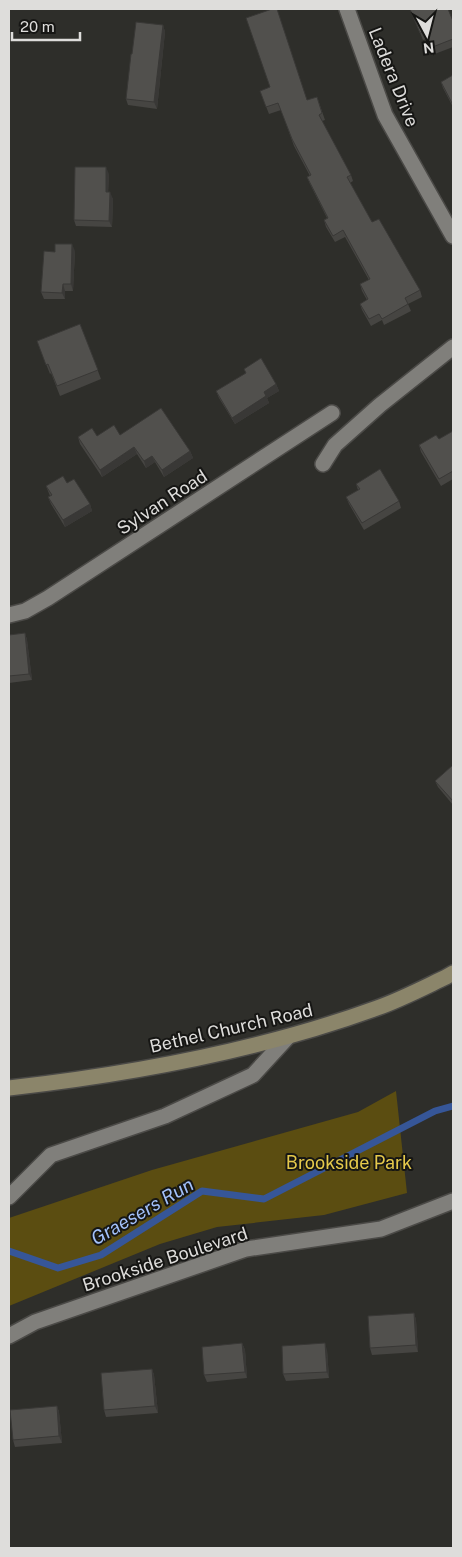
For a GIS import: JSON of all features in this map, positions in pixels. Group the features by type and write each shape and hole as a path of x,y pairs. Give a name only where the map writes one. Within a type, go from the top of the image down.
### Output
{"street":[{"name":"Ladera Drive","path":"346,9 384,115 453,236"},
{"path":"324,464 335,445 380,405 453,347"},
{"name":"Sylvan Road","path":"9,615 25,611 48,598 332,413"},
{"name":"Bethel Church Road","path":"9,1088 88,1078 186,1060 287,1038 378,1008 453,972"},
{"path":"9,1197 51,1155 165,1116 253,1075 287,1038"},
{"name":"Brookside Boulevard","path":"9,1336 36,1322 246,1249 380,1229 453,1201"}],"green space":[{"name":"Brookside Park","path":"396,1091 407,1193 324,1215 217,1227 160,1244 9,1306 9,1218 152,1170 358,1112"}],"building":[{"path":"277,9 307,100 317,97 322,113 319,115 351,175 347,177 372,222 379,219 420,290 405,298 408,304 382,319 379,314 369,319 360,304 368,299 360,284 370,279 343,230 333,236 324,220 328,218 307,177 311,175 292,139 278,103 266,107 260,91 270,87 246,18"},
{"path":"410,9 448,9 453,21 453,39 430,48 423,32 420,33"},
{"path":"136,22 163,25 154,102 126,99"},
{"path":"453,75 453,105 441,82"},
{"path":"75,167 106,167 106,192 110,192 109,221 74,220"},
{"path":"55,244 72,244 71,284 63,284 62,293 41,292 44,251 55,252"},
{"path":"80,324 98,370 57,386 48,364 46,365 37,341"},
{"path":"261,358 276,384 264,392 266,396 232,418 216,391 246,373 244,369"},
{"path":"161,408 190,451 162,470 152,456 144,461 134,447 100,470 78,437 92,428 97,436 114,425 120,435"},
{"path":"453,431 453,471 439,479 419,445 436,435 439,439"},
{"path":"380,469 399,501 362,523 346,497 360,489 356,484"},
{"path":"63,476 67,483 74,479 90,504 63,520 48,497 52,495 46,486"},
{"path":"25,633 29,674 9,676 9,635"},
{"path":"453,765 453,801 435,781"},
{"path":"414,1313 416,1345 370,1348 368,1316"},
{"path":"242,1343 245,1372 204,1375 202,1347"},
{"path":"325,1343 327,1372 283,1374 282,1346"},
{"path":"152,1369 155,1406 104,1410 101,1373"},
{"path":"57,1406 59,1436 13,1440 10,1410"}],"waterway":[{"name":"Graesers Run","path":"9,1251 58,1268 101,1255 202,1191 264,1199 435,1111 453,1106"}]}
